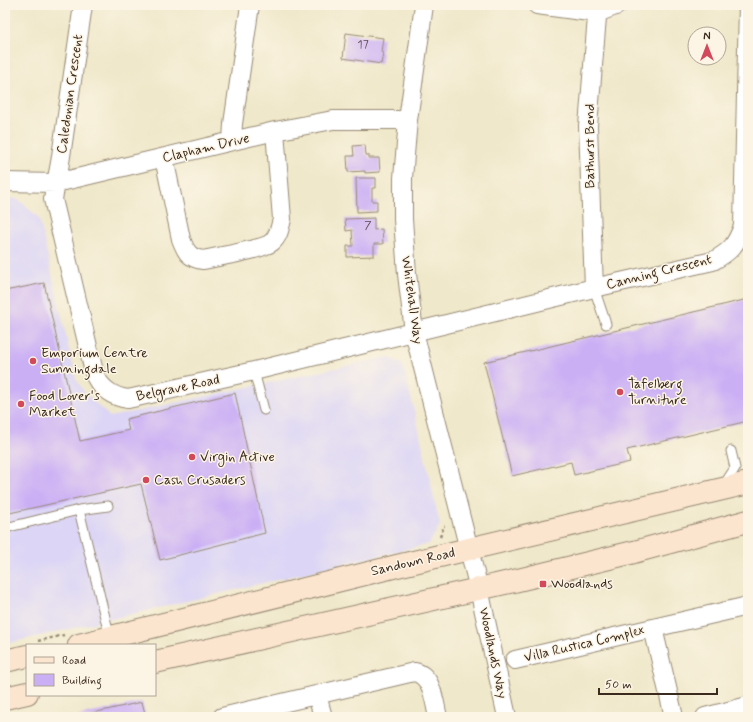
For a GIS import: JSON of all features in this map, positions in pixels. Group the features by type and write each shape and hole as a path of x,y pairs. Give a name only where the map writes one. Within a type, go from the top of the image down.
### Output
{"main road":[{"name":"Sandown Road","path":"83,644 309,587 721,489 743,474"},
{"path":"156,662 285,631 479,589 634,552 748,520"},
{"path":"5,661 26,656"},
{"path":"5,698 26,693"}],"street":[{"name":"Caledonian Crescent","path":"56,183 83,5"},
{"path":"232,141 233,124 250,5"},
{"name":"Whitehall Way","path":"424,5 408,120 404,178 403,219 406,274 414,332 479,589"},
{"path":"537,5 598,9 618,5"},
{"name":"Canning Crescent","path":"414,332 594,288 713,261 727,252 738,239 743,226 748,5"},
{"name":"Bathurst Bend","path":"594,288 588,126 598,9"},
{"name":"Clapham Drive","path":"5,182 56,183 275,131 333,120 408,120"},
{"path":"164,158 181,239 189,254 196,259 203,260 254,249 272,243 280,229 282,219 275,131"},
{"name":"Belgrave Road","path":"56,183 53,198 95,376 100,385 110,394 128,399 254,371 414,332"},
{"name":"Woodlands Way","path":"479,589 507,717"},
{"name":"Villa Rustica Complex","path":"515,660 748,606"},
{"name":"Villa Rustica Complex","path":"654,628 674,717"},
{"path":"222,717 405,673 420,673 428,681 438,717"},
{"path":"317,695 323,717"},
{"path":"705,717 748,706"}],"lane":[{"path":"594,288 606,324"},
{"path":"254,371 264,410"},
{"path":"731,451 743,474"},
{"path":"5,528 79,510 108,506"},
{"path":"79,510 110,638"}],"shaded area":[{"path":"5,197 19,200 39,218 76,379 85,393 110,417 388,357 403,365 440,525 429,544 5,644"}],"building":[{"path":"346,33 383,38 381,64 343,58"},
{"path":"365,145 366,155 369,155 369,158 379,158 380,172 348,172 347,156 354,156 353,146"},
{"path":"356,178 376,178 376,188 372,188 372,201 377,201 377,211 357,212"},
{"path":"374,218 374,230 382,229 383,244 374,244 374,256 347,257 347,246 353,246 352,230 346,231 345,219"},
{"path":"44,283 80,441 129,430 126,419 235,393 265,533 160,560 141,484 5,514 5,291"},
{"name":"Tafelberg Turniture","path":"748,299 748,421 627,450 630,462 574,475 571,462 512,476 484,362"},
{"path":"142,702 146,717 79,717 79,716"}],"place":[{"name":"Emporium Centre Sunningdale","path":"33,361"},
{"name":"Tafelberg Turniture","path":"620,392"},
{"name":"Food Lover's Market","path":"21,404"},
{"name":"Virgin Active","path":"192,457"},
{"name":"Cash Crusaders","path":"146,480"},
{"name":"Woodlands","path":"543,584"}]}
